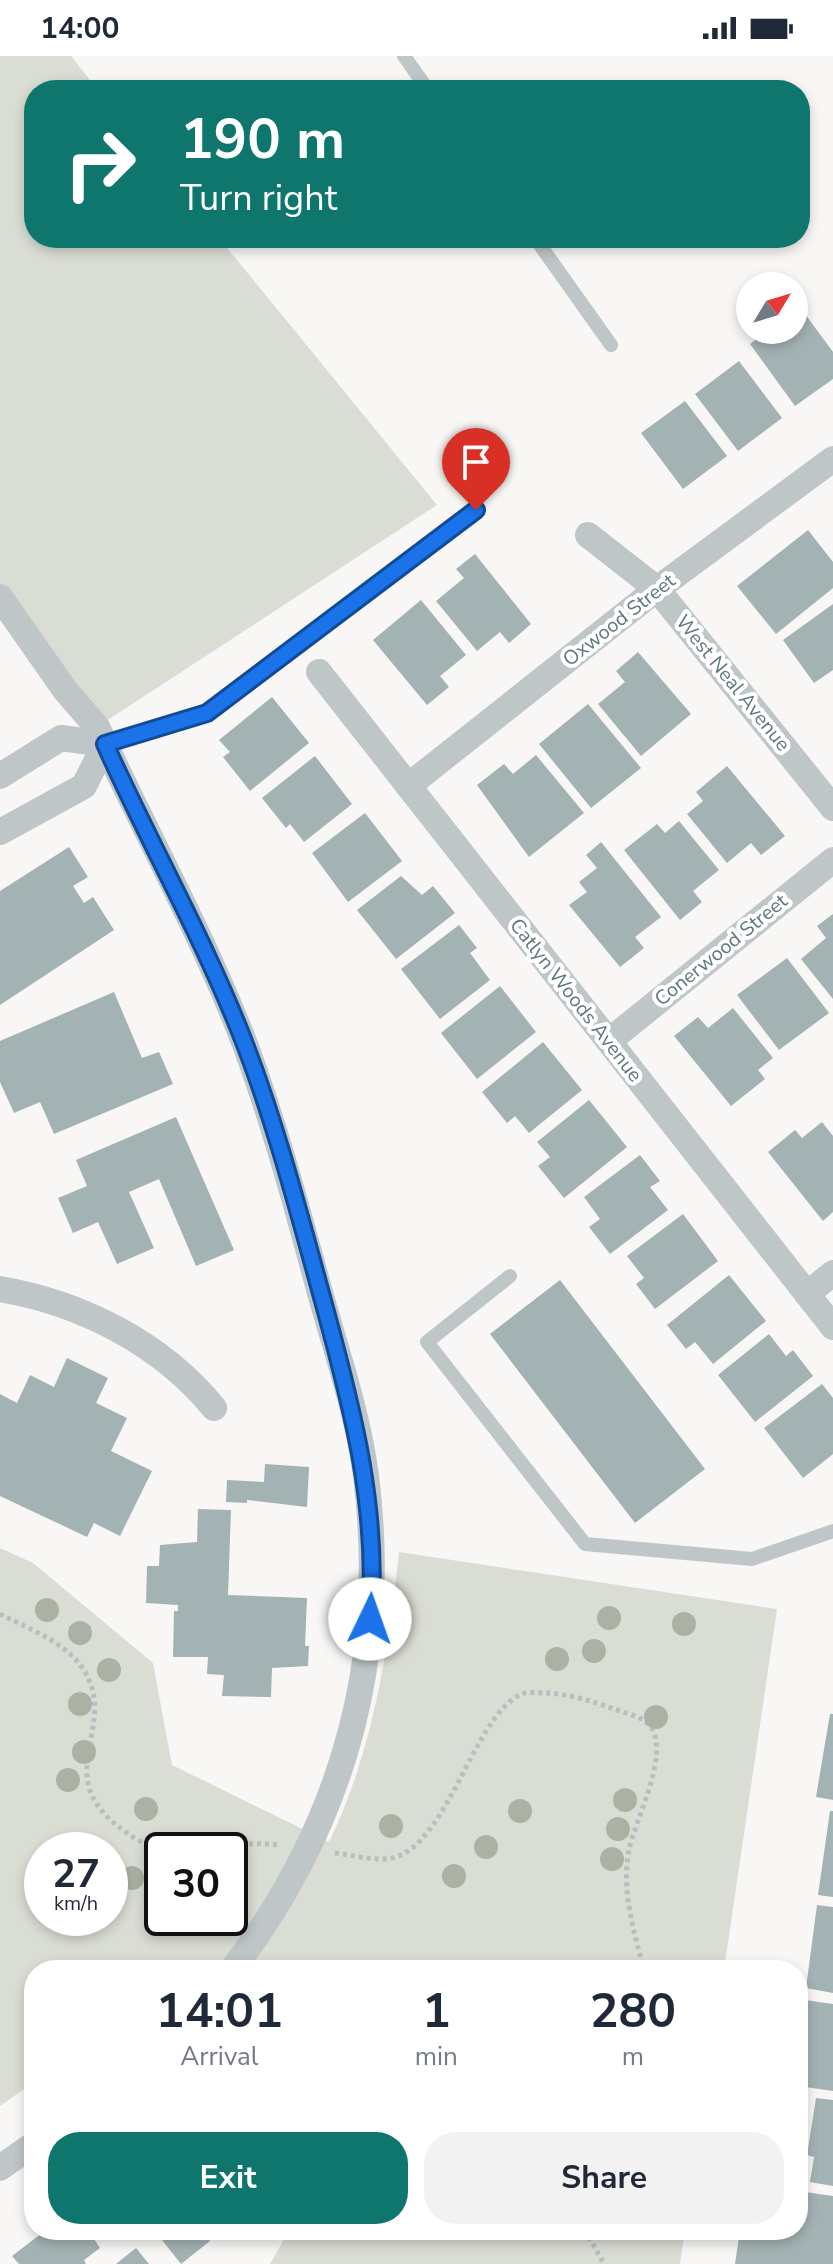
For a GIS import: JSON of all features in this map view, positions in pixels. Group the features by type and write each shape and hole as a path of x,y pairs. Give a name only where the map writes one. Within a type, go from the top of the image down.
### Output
{"street":[{"name":"Oxwood Street","path":"408,786 657,589 833,459"},
{"name":"West Neal Avenue","path":"588,535 657,589 833,808"},
{"path":"0,597 65,690 97,727 203,945 246,1047 296,1206 355,1419 366,1476 373,1589 360,1703 327,1812 273,1909 239,1960"},
{"name":"Catlyn Woods Avenue","path":"319,672 833,1327"},
{"path":"0,776 61,738 105,744"},
{"path":"0,832 84,786 105,744"},
{"name":"Conerwood Street","path":"609,1041 833,860"},
{"path":"807,1294 833,1273"},
{"path":"0,1289 66,1307 126,1333 190,1379 214,1408"},
{"path":"0,2168 24,2151"}],"lane":[{"path":"404,56 421,80"},
{"path":"542,248 611,345"},
{"path":"105,744 207,713 476,510"},
{"path":"510,1276 427,1342 585,1544 752,1559 833,1531"}],"path":[{"path":"0,1614 51,1641 83,1668 93,1692 96,1720 84,1772 92,1798 115,1824 148,1845 237,1842 377,1858 399,1857 434,1826 475,1749 507,1706 524,1693 574,1698 634,1716 650,1725 656,1740 655,1765 629,1850 627,1881 642,1960"},
{"path":"591,2240 604,2264"}],"shaded area":[{"path":"0,56 71,56 90,80 24,80 24,248 227,248 437,505 97,727 0,585"},
{"path":"0,1548 33,1563 153,1663 172,1765 329,1842 368,1737 384,1664 399,1552 777,1609 725,1960 24,1960 24,2089 0,2106"},
{"path":"283,2240 684,2240 680,2264 270,2264"}],"building":[{"path":"808,318 833,352 833,379 795,406 750,344 808,344"},
{"path":"739,361 782,418 738,451 695,394"},
{"path":"685,401 727,456 683,489 641,433"},
{"path":"808,530 833,562 833,588 776,634 737,586"},
{"path":"475,554 531,624 509,643 500,632 477,651 436,601 464,578 456,569"},
{"path":"421,600 466,655 440,676 449,687 427,705 373,640"},
{"path":"833,604 833,670 814,683 783,640"},
{"path":"638,652 691,714 641,756 598,704 625,682 616,671"},
{"path":"272,697 309,743 250,791 223,757 230,752 219,740"},
{"path":"588,704 641,768 591,808 539,744"},
{"path":"536,755 584,813 529,857 477,785 504,764 513,774"},
{"path":"315,756 352,804 304,842 290,824 286,828 262,798"},
{"path":"727,766 785,836 761,855 751,843 727,863 687,814 703,801 696,792"},
{"path":"365,813 402,861 348,902 312,853"},
{"path":"679,821 719,870 693,891 702,902 680,920 624,850 657,824 665,833"},
{"path":"601,842 661,917 635,937 644,948 620,967 569,905 587,892 579,882 597,868 586,855"},
{"path":"69,847 88,877 73,886 84,903 93,897 114,930 0,1005 0,891"},
{"path":"401,876 422,895 433,886 455,913 396,959 357,910"},
{"path":"833,914 833,999 801,959 826,938 817,926"},
{"path":"459,925 477,948 470,953 490,980 440,1019 401,969"},
{"path":"787,958 829,1013 779,1050 737,995"},
{"path":"500,986 536,1032 477,1079 441,1033"},
{"path":"114,992 142,1058 159,1052 173,1084 54,1134 40,1102 14,1113 0,1082 0,1041"},
{"path":"733,1008 773,1058 758,1070 765,1079 731,1106 674,1036 698,1017 708,1028"},
{"path":"543,1042 582,1090 529,1133 515,1116 507,1123 482,1092"},
{"path":"589,1100 627,1147 564,1198 538,1166 550,1157 537,1142"},
{"path":"176,1117 234,1250 196,1266 159,1179 129,1192 154,1248 117,1264 98,1222 73,1233 58,1198 87,1186 76,1160"},
{"path":"822,1122 833,1136 833,1212 823,1221 768,1152 795,1130 802,1138"},
{"path":"640,1155 660,1181 650,1187 668,1210 610,1254 589,1227 600,1219 584,1197"},
{"path":"683,1214 718,1261 655,1309 636,1284 644,1278 627,1256"},
{"path":"729,1275 766,1321 713,1364 695,1342 686,1349 667,1325"},
{"path":"560,1280 705,1469 635,1523 490,1334"},
{"path":"769,1334 786,1356 793,1350 813,1376 755,1422 718,1375"},
{"path":"67,1358 108,1378 96,1403 127,1418 111,1451 152,1471 120,1536 94,1523 87,1537 0,1496 0,1394 17,1403 30,1375 54,1387"},
{"path":"822,1384 833,1398 833,1454 803,1478 764,1428"},
{"path":"265,1464 309,1467 307,1507 247,1500 247,1503 226,1502 227,1480 264,1482"},
{"path":"198,1509 231,1510 228,1595 307,1598 305,1646 309,1646 308,1666 272,1668 271,1697 222,1696 224,1675 207,1674 208,1657 173,1657 174,1611 178,1611 178,1605 146,1603 147,1566 159,1566 160,1545 197,1542"},
{"path":"830,1714 833,1714 833,1800 816,1797"},
{"path":"830,1811 833,1811 833,1897 818,1895"},
{"path":"817,1905 833,1907 833,1993 808,1988"},
{"path":"808,2000 833,2004 833,2091 808,2087"},
{"path":"816,2098 833,2100 833,2186 810,2182 814,2157 808,2155"},
{"path":"808,2192 833,2196 833,2264 735,2264 739,2240 808,2240"},
{"path":"33,2240 95,2240 100,2248 84,2260 86,2264 19,2264 12,2256"},
{"path":"162,2240 209,2240 210,2241 181,2264"},
{"path":"136,2248 149,2264 116,2264"}],"route":[{"path":"370,1619 373,1589 366,1476 355,1419 296,1206 246,1047 203,945 105,744 207,713 476,510"}]}
